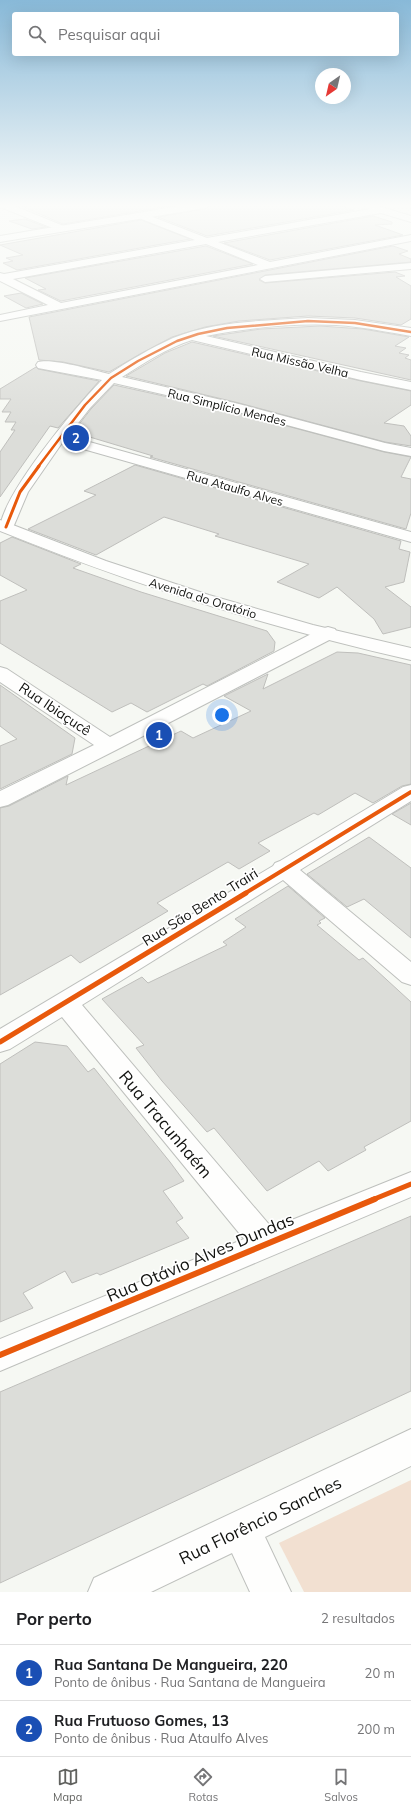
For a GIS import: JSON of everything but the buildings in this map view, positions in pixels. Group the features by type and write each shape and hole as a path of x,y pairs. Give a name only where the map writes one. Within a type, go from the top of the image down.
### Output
{"street":[{"path":"6,279 60,307"},
{"path":"0,318 199,279"},
{"path":"132,292 268,279"},
{"path":"3,526 20,492 59,438 85,405 111,378 138,361 190,336 234,327 308,321 355,323 411,332"},
{"name":"Rua Missão Velha","path":"190,336 361,376 411,386"},
{"name":"Rua Simplício Mendes","path":"42,365 111,378 234,407 384,447 411,452"},
{"name":"Rua Ataulfo Alves","path":"59,438 411,537"},
{"path":"0,498 20,492"},
{"name":"Avenida do Oratório","path":"3,526 67,553 258,615 411,654"},
{"path":"0,800 109,746 328,633"},
{"name":"Rua Ibiaçucê","path":"0,672 109,746"},
{"name":"Rua São Bento Trairi","path":"0,1042 283,868 411,792"},
{"path":"283,868 411,976"},
{"name":"Rua Tracunhaém","path":"64,1003 267,1244"},
{"name":"Rua Otávio Alves Dundas","path":"0,1355 411,1184"},
{"name":"Rua Florêncio Sanches","path":"108,1592 241,1530 411,1447"},
{"path":"241,1530 271,1592"}],"shaded area":[{"path":"411,1480 411,1592 304,1592 279,1543"}],"cycle path":[{"path":"6,527 20,492 85,405 111,378 138,361 177,341 198,334 227,328 308,321 355,323 411,332"},
{"path":"0,1042 411,792"},
{"path":"0,1355 411,1184"}],"place":[{"name":"Rua Frutuoso Gomes, 13","path":"76,438"},
{"name":"Rua Santana De Mangueira, 220","path":"159,735"}]}
